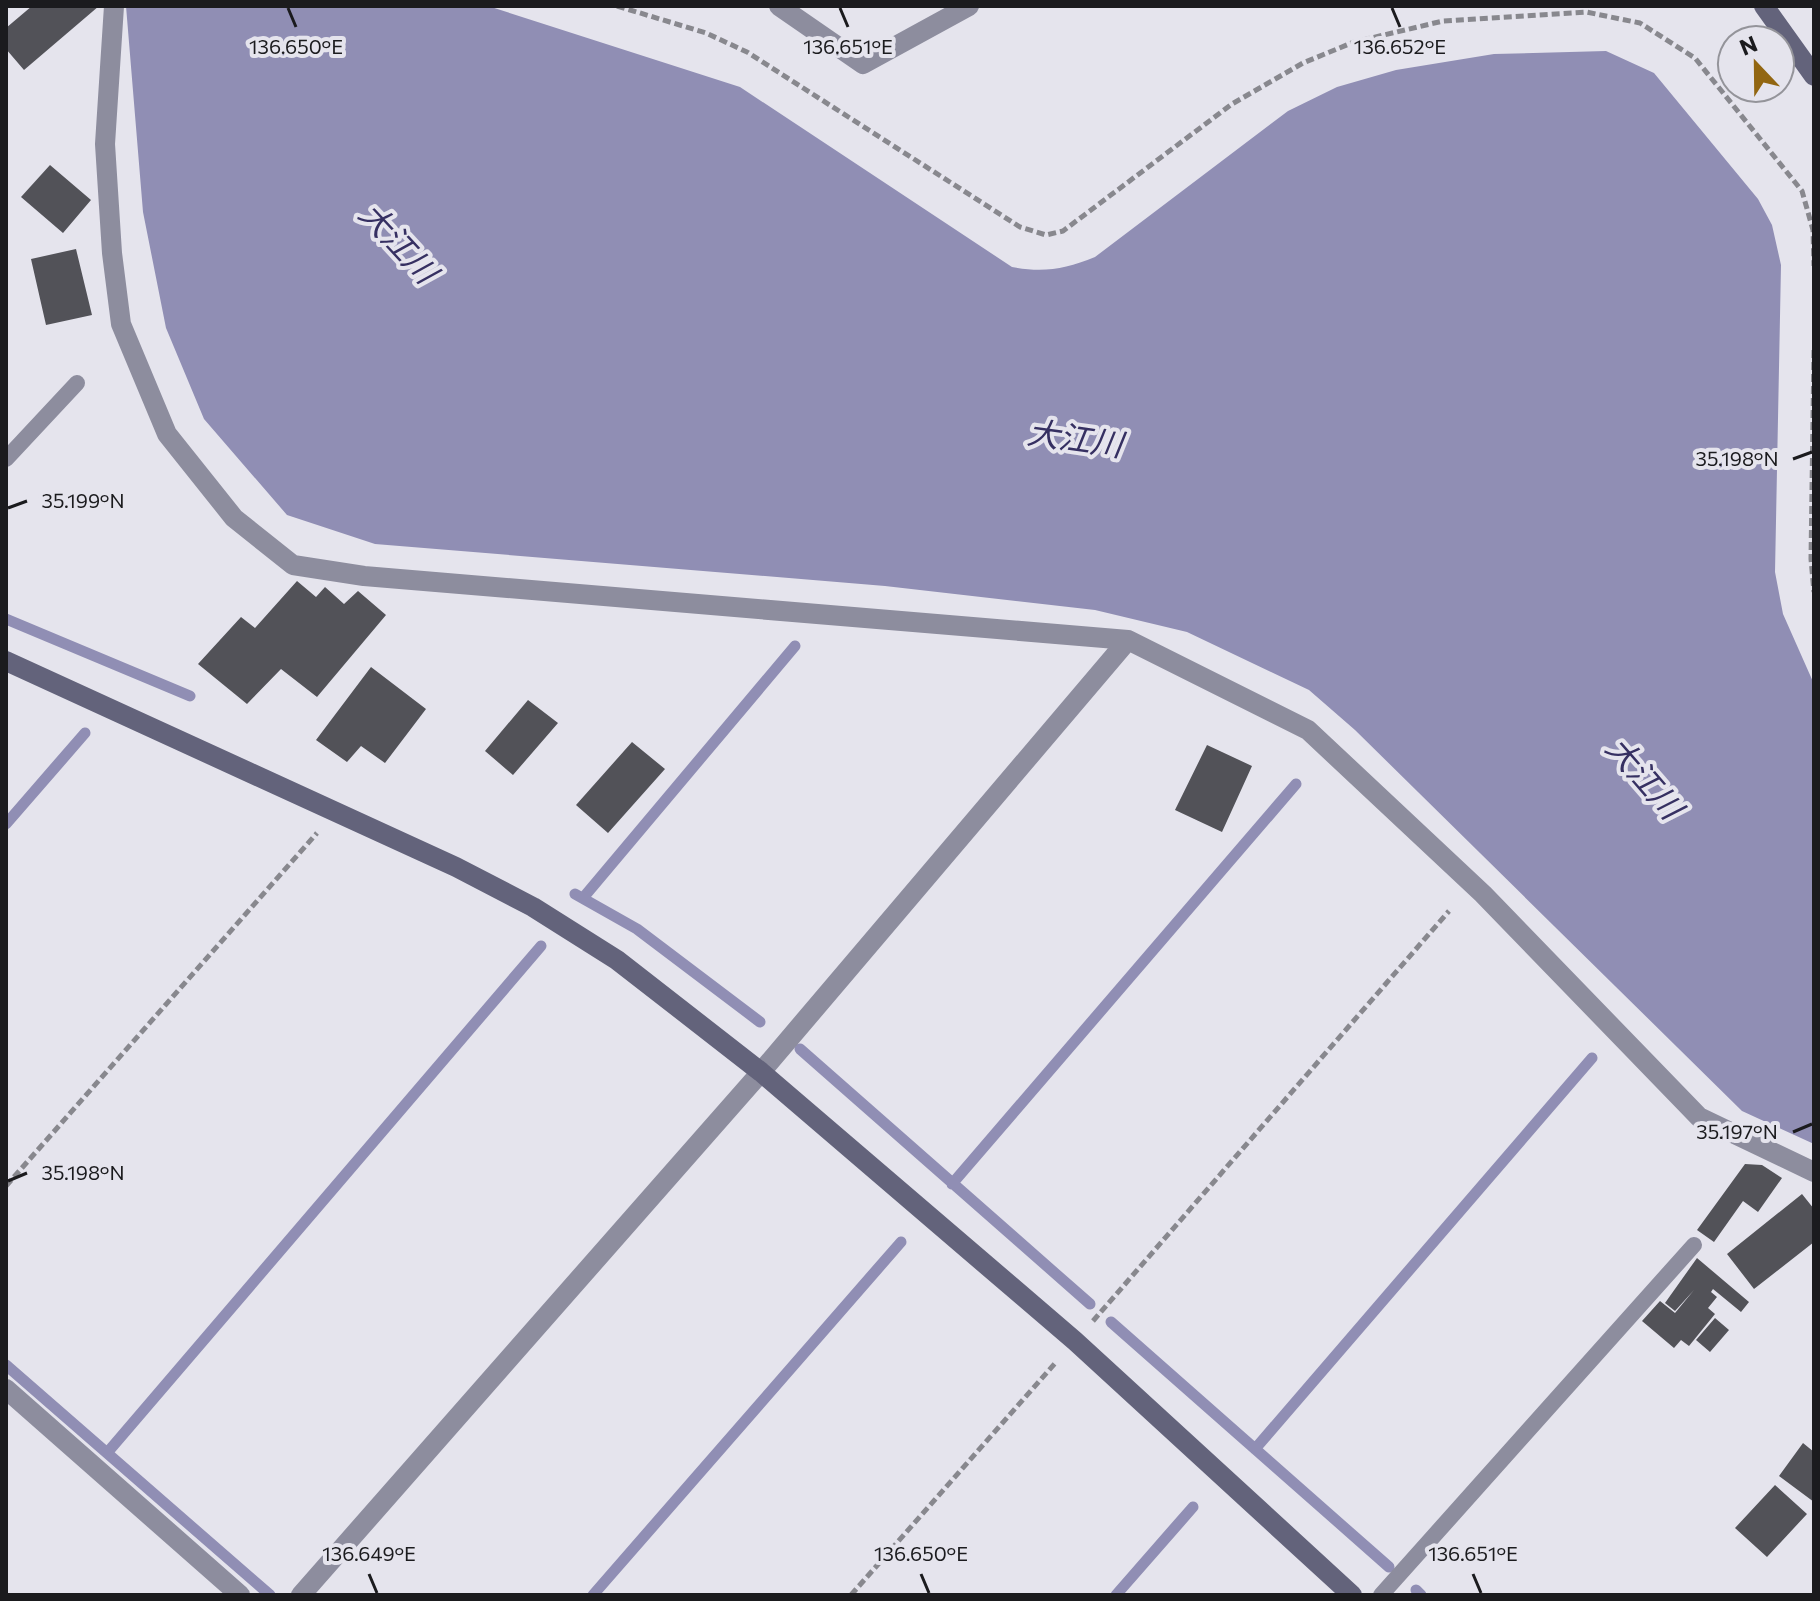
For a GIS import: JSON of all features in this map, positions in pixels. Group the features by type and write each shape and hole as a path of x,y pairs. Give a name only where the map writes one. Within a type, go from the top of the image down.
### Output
{"street":[{"path":"114,6 105,144 121,324 167,434 234,518 293,565 364,576 1128,640 1308,730 1483,894 1699,1117 1814,1172"},
{"path":"779,6 863,64 969,6"},
{"path":"1764,6 1814,76"},
{"path":"301,1595 761,1072 1128,640"},
{"path":"6,661 337,810 533,907 617,960 761,1072 1075,1341 1352,1595"},
{"path":"6,1389 240,1595"}],"lane":[{"path":"6,459 77,383"},
{"path":"1381,1595 1694,1245"}],"path":[{"path":"617,6 706,33 747,52 1020,227 1046,235 1063,231 1232,104 1303,63 1354,42 1443,21 1586,12 1640,23 1695,58 1802,191 1813,230 1814,266"},
{"path":"1814,350 1811,559 1814,592"},
{"path":"6,1186 337,810"},
{"path":"851,1595 1449,911"}],"water":[{"name":"大江川","path":"126,6 488,6 740,87 1012,267 1034,270 1064,267 1095,257 1288,111 1337,87 1396,70 1494,54 1606,51 1654,73 1758,199 1772,225 1781,265 1775,572 1783,614 1814,684 1814,1144 1742,1111 1355,730 1309,690 1187,632 1095,610 885,586 375,544 287,515 204,419 166,328 143,212"}],"building":[{"path":"32,6 99,6 24,70 6,49 6,28"},
{"path":"50,165 91,200 63,233 21,197"},
{"path":"76,249 92,315 46,325 31,259"},
{"path":"297,581 316,597 325,587 344,604 358,591 386,615 317,697 281,669 247,704 198,664 241,617 255,628"},
{"path":"371,667 426,709 385,763 361,746 347,762 316,740"},
{"path":"528,700 558,723 513,775 485,751"},
{"path":"632,742 665,769 608,833 576,805"},
{"path":"1207,745 1252,766 1222,832 1175,810"},
{"path":"1745,1164 1762,1165 1782,1178 1758,1212 1743,1201 1714,1242 1697,1230"},
{"path":"1802,1194 1814,1209 1814,1242 1754,1289 1727,1254"},
{"path":"1697,1258 1749,1302 1741,1312 1713,1289 1711,1292 1717,1297 1708,1308 1715,1314 1689,1346 1681,1340 1674,1348 1642,1321 1660,1301 1675,1313 1694,1290 1675,1311 1665,1303"},
{"path":"1715,1318 1729,1330 1710,1352 1696,1340"},
{"path":"1803,1443 1814,1452 1814,1502 1779,1476"},
{"path":"1775,1485 1807,1514 1767,1557 1735,1528"}],"waterway":[{"path":"6,619 190,696"},
{"path":"583,898 795,646"},
{"path":"6,824 85,733"},
{"path":"952,1184 1296,784"},
{"path":"575,894 637,929 760,1022"},
{"path":"107,1453 541,946"},
{"path":"800,1049 1090,1304"},
{"path":"1255,1449 1592,1058"},
{"path":"593,1595 901,1242"},
{"path":"1111,1322 1389,1567"},
{"path":"6,1365 270,1595"},
{"path":"1116,1595 1193,1507"},
{"path":"1416,1590 1421,1595"}]}
